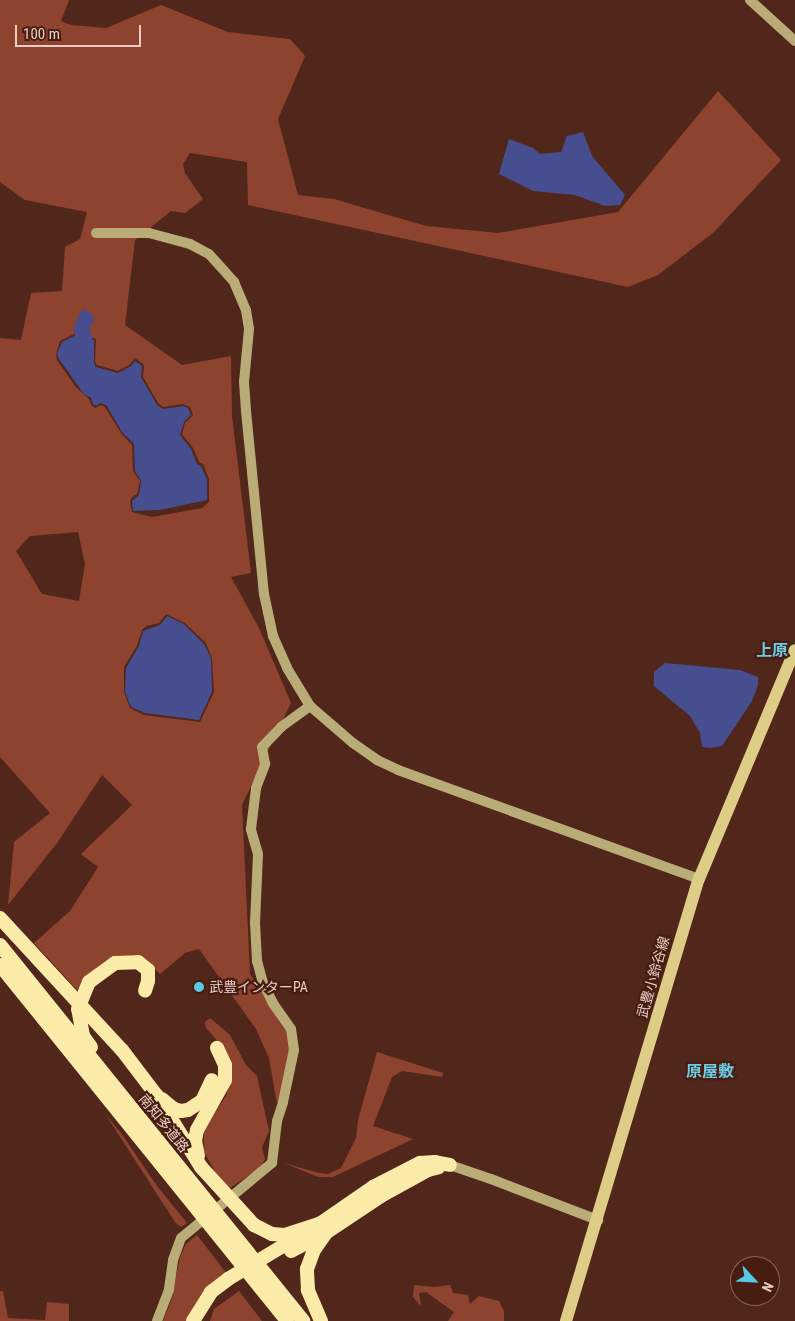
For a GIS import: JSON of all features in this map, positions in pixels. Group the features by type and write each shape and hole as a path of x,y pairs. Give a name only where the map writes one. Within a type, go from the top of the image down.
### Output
{"highway":[{"path":"0,918 122,1050 157,1096 201,1166 254,1225 266,1231 285,1235 324,1227"},
{"name":"南知多道路","path":"0,945 303,1321"},
{"path":"145,991 148,981 148,970 138,962 115,964 89,982 78,1009 83,1036 156,1130 157,1140"},
{"name":"南知多道路","path":"0,965 287,1321"},
{"path":"201,1166 196,1153 197,1130 225,1080 225,1065 217,1048"},
{"path":"157,1096 174,1109 182,1112 202,1101 212,1080"},
{"path":"154,1157 157,1171 275,1321"},
{"path":"193,1321 212,1292 324,1227 428,1170 450,1165"},
{"path":"321,1321 308,1290 307,1269 324,1227"},
{"path":"202,1321 205,1312 230,1283"}],"main road":[{"name":"武豊小鈴谷線","path":"566,1321 598,1220 698,879 795,650"}],"street":[{"path":"750,0 795,41"},
{"path":"96,232 149,233 190,244 208,254 234,282 246,310 249,329 244,382 248,456 264,594 273,636 287,668 310,706 352,743 377,760 398,770 698,879"},
{"path":"157,1321 168,1289 173,1260 181,1238 272,1163 277,1121 284,1102 294,1050 291,1029 273,1003 263,983 257,961 255,923 258,854 252,829 256,788 265,764 262,747 281,727 310,706"},
{"path":"450,1165 598,1220"}],"shaded area":[{"path":"0,0 69,0 61,21 71,25 106,28 161,5 228,32 290,39 305,56 278,119 298,195 334,199 426,226 498,233 618,212 718,91 781,160 714,232 658,275 628,287 248,205 247,162 190,153 183,164 185,173 203,199 185,213 171,211 135,240 125,325 182,365 231,356 232,416 251,573 231,577 259,628 291,703 242,805 250,974 286,1029 292,1051 277,1104 269,1058 256,1029 199,949 185,953 160,974 145,960 94,971 77,990 34,943 70,911 98,867 81,854 132,805 102,775 57,843 8,905 14,842 50,813 0,757 0,338 21,340 31,293 62,291 65,247 80,239 87,212 25,200 0,182","holes":["78,332 96,339 95,362 97,365 118,371 129,365 135,358 144,365 143,377 158,403 163,407 183,404 190,407 193,415 185,423 182,434 193,448 199,462 203,464 209,479 209,502 202,508 152,517 132,512 130,501 137,494 140,481 133,471 132,445 121,433 105,407 101,405 95,408 92,406 89,399 75,386 57,360 56,354 60,341","78,532 85,564 79,601 42,594 16,551 30,536","166,614 185,623 206,643 212,658 214,692 200,722 144,715 130,708 124,692 124,667 137,646 142,630 146,626 159,623"]},
{"path":"210,1018 230,1035 246,1065 257,1076 269,1131 262,1147 265,1159 260,1168 230,1188 222,1184 204,1152 204,1129 226,1096 232,1072 225,1049 206,1028 205,1022"},
{"path":"377,1052 443,1073 442,1077 402,1071 392,1077 373,1126 413,1139 333,1177 318,1177 284,1163 328,1174 341,1168 356,1138 358,1120"},
{"path":"106,1115 121,1133 157,1186 187,1223 181,1227 175,1222"},
{"path":"197,1235 227,1274 195,1304 188,1321 163,1321 171,1301 180,1257 186,1244"},
{"path":"414,1285 434,1287 450,1285 453,1293 468,1295 470,1304 479,1296 499,1301 504,1311 504,1321 448,1321 454,1312 426,1292 419,1293 421,1306 413,1297"},
{"path":"0,1291 3,1291 8,1318 45,1320 47,1302 69,1304 69,1321 0,1321"},
{"path":"239,1291 262,1321 210,1321 214,1309"}],"water":[{"path":"583,132 592,156 625,195 620,205 605,206 575,195 533,191 499,174 509,139 533,148 540,154 561,152 567,136"},
{"path":"83,309 92,314 94,320 92,324 77,318"},
{"path":"78,334 94,340 94,363 96,367 118,373 131,366 135,361 142,366 141,377 157,405 163,409 183,406 188,408 191,415 184,422 180,435 191,449 197,464 201,466 207,479 207,500 160,510 133,511 132,501 139,495 141,481 135,471 134,444 122,432 107,406 101,403 96,406 91,398 84,394 57,354 62,342"},
{"path":"167,616 184,624 204,644 211,658 212,692 199,720 145,713 131,707 125,692 126,668 139,646 143,631 160,625"},
{"path":"665,663 740,670 758,677 758,685 752,701 722,746 702,747 700,733 690,716 654,686 654,672"}],"waterway":[{"path":"84,321 81,329 84,337"}],"place":[{"name":"武豊インターPA","path":"199,987"}],"district":[{"name":"上原","path":"772,651"},
{"name":"原屋敷","path":"710,1072"}]}
